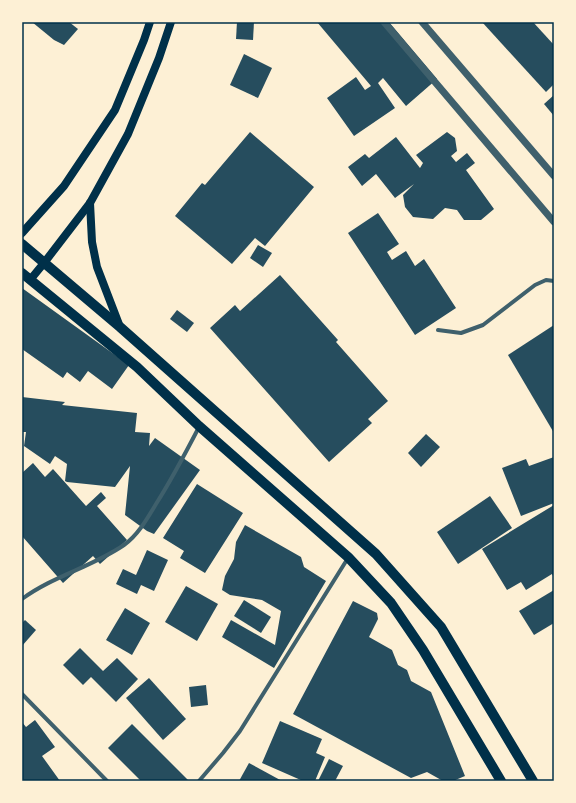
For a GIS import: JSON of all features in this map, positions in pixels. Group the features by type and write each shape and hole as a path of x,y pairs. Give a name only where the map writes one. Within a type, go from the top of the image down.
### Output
{"main road":[{"path":"22,233 64,186 115,110 150,22"},
{"path":"171,22 159,58 128,134 90,203 44,263 26,277 137,368 199,426 348,557 391,603 423,650 501,781"},
{"path":"90,203 92,242 97,267 120,327"},
{"path":"22,244 120,327 376,554 441,627 533,781"}],"street":[{"path":"384,22 554,222"},
{"path":"422,22 554,176"},
{"path":"438,330 461,333 483,325 535,285 546,280 554,281"},
{"path":"22,599 35,589 76,570 124,544 142,526 176,472 199,426"},
{"path":"199,781 240,731 348,557"},
{"path":"22,694 107,781"}],"building":[{"path":"32,22 69,22 78,29 64,45 54,40"},
{"path":"237,22 254,22 253,40 236,39"},
{"path":"317,22 389,22 437,79 406,106 383,78 378,83 395,108 354,136 327,98 356,77 365,90 371,86"},
{"path":"482,22 533,22 554,45 554,84 546,92"},
{"path":"244,54 272,68 258,98 230,85"},
{"path":"554,95 554,116 544,104"},
{"path":"250,132 314,187 265,246 255,238 232,264 175,216 202,183 205,185"},
{"path":"447,132 455,138 457,151 451,156 456,162 467,153 475,163 466,170 494,209 481,220 464,220 457,210 445,208 433,219 413,217 405,207 403,195 414,184 395,198 376,174 362,186 348,167 365,154 369,158 396,137 420,168 423,163 416,155"},
{"path":"378,213 399,244 387,252 392,260 406,251 415,266 424,259 456,308 415,335 348,233"},
{"path":"258,245 272,253 263,267 250,258"},
{"path":"280,275 338,340 336,342 388,401 368,419 372,423 329,462 210,328 235,305 240,311"},
{"path":"22,288 129,365 112,389 88,371 80,382 67,372 63,378 22,349"},
{"path":"177,310 194,323 187,332 170,319"},
{"path":"554,325 554,433 508,355"},
{"path":"22,397 65,402 62,405 137,413 135,432 150,433 149,446 155,438 200,470 154,534 147,531 125,515 130,466 115,487 67,482 65,481 67,464 55,456 50,464 24,446 26,432 22,432"},
{"path":"426,434 440,447 421,467 408,453"},
{"path":"554,457 554,503 521,516 502,468 526,459 529,466"},
{"path":"33,463 45,477 53,469 86,506 101,492 106,498 97,506 127,540 100,564 93,556 63,583 22,536 22,473"},
{"path":"197,484 243,513 205,573 180,558 184,551 163,538"},
{"path":"490,496 512,528 458,564 437,532"},
{"path":"554,505 554,578 552,574 526,590 521,582 507,590 482,549"},
{"path":"245,525 301,557 304,567 326,581 274,668 222,637 231,620 275,645 281,611 262,600 230,595 222,590 225,576 234,559 236,542"},
{"path":"147,550 168,560 154,591 141,585 137,594 116,584 123,569 136,575"},
{"path":"186,586 218,604 197,641 165,622"},
{"path":"554,590 554,623 534,635 519,611"},
{"path":"244,600 271,617 261,633 234,616"},
{"path":"353,601 377,613 378,619 369,637 392,650 398,665 407,670 411,681 431,692 465,776 453,781 443,781 427,772 411,778 293,714"},
{"path":"125,608 150,623 132,655 106,640"},
{"path":"25,620 36,630 22,646 22,623"},
{"path":"80,648 103,671 117,658 138,679 116,702 91,677 83,685 63,665"},
{"path":"149,678 186,719 163,740 126,698"},
{"path":"206,685 208,705 191,707 189,687"},
{"path":"35,720 55,747 42,756 60,781 22,781 22,722 26,727"},
{"path":"280,721 322,739 316,753 325,757 315,781 303,781 262,763"},
{"path":"132,724 189,781 141,781 108,748"},
{"path":"329,759 343,766 335,781 318,781"},
{"path":"249,763 282,781 239,781"}]}
